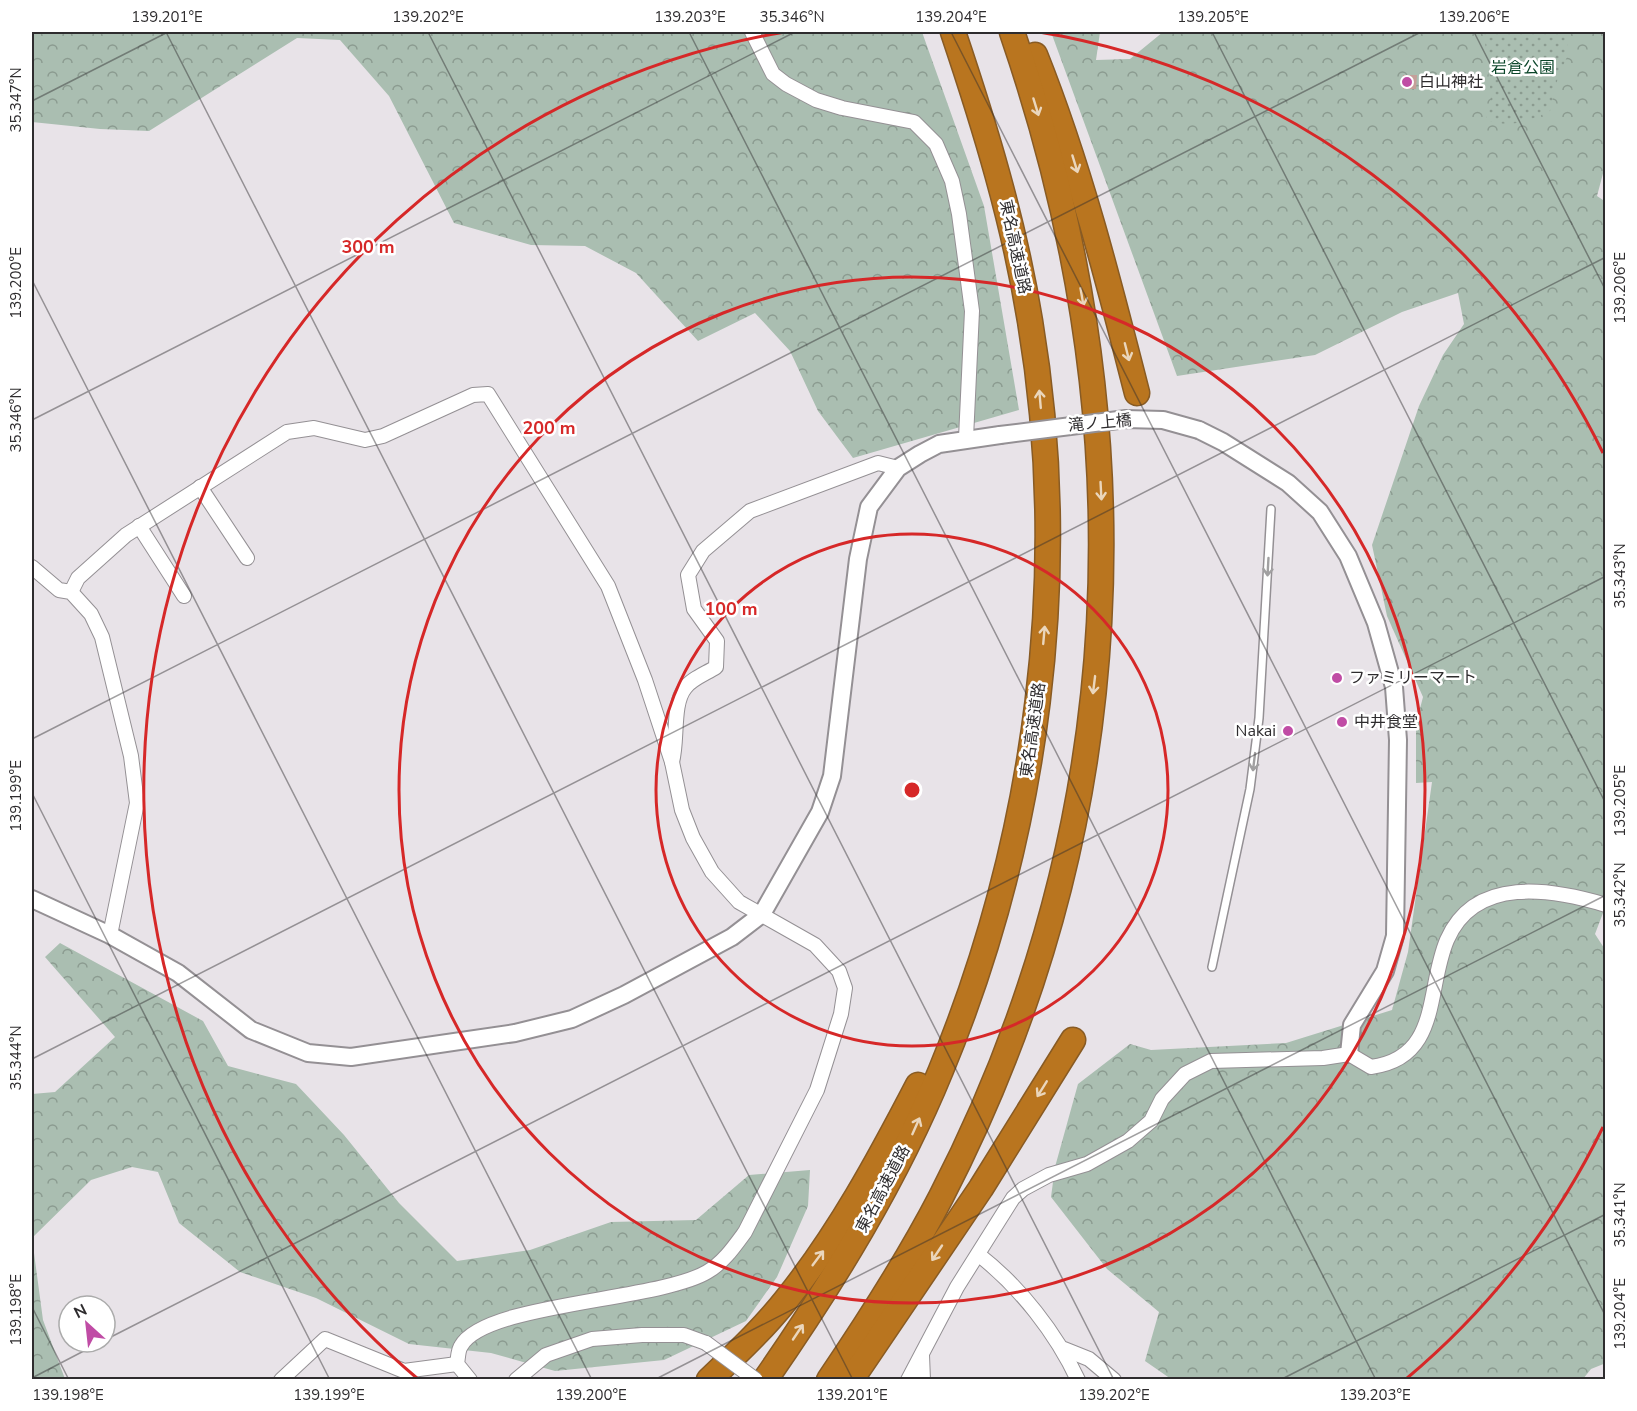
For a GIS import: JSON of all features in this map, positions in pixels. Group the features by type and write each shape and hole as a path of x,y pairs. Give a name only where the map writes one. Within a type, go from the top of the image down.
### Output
{"highway":[{"name":"東名高速道路","path":"765,1380 847,1257 911,1138 941,1071 987,944 1024,793 1041,671 1048,533 1044,440 1031,323 1001,183 953,32"},
{"path":"830,1380 909,1255 941,1197 1002,1063 1021,1013 1054,904 1077,802 1089,728 1096,671 1102,557 1094,388 1085,319 1066,218 1040,119 1012,32"},
{"path":"1024,32 1061,119 1094,225 1137,393"},
{"path":"710,1380 786,1301 827,1245 862,1191 918,1085 945,1021 978,921 1041,671"},
{"path":"850,1380 981,1188 1073,1040"}],"street":[{"path":"752,32 773,74 786,84 816,100 842,108 914,122 936,144 952,180 972,311 966,438"},
{"path":"71,592 78,578 140,526 287,432 314,428 365,440 384,436 473,395 488,394 608,586 645,680 672,762 682,810 693,838 712,872 739,902 815,945 839,971 845,988 841,1014 816,1090 745,1232 729,1254 708,1272 669,1287 527,1312 497,1323 475,1334 461,1345 457,1364"},
{"name":"滝ノ上橋","path":"898,468 939,444 966,438 1126,419 1162,420 1199,430 1223,442 1288,483 1320,512 1348,556 1376,623 1394,687 1398,740 1395,936 1385,971 1352,1024 1349,1054"},
{"path":"32,899 110,935 178,973 251,1030 308,1053 351,1057 515,1033 572,1019 624,995 722,942 762,914 820,812 832,777 862,530 869,507 898,468 878,463 750,511 703,550 688,575 694,609 717,641 716,667 685,687 677,704 676,744 672,762"},
{"path":"200,487 247,558"},
{"path":"140,526 184,596"},
{"path":"32,567 59,590 71,592 91,615 102,637 131,756 137,803 110,935"},
{"path":"908,1380 957,1287 1013,1197 1049,1175 1087,1164 1128,1141 1151,1121 1162,1099 1185,1074 1211,1061 1323,1058 1349,1054 1371,1067 1396,1061 1407,1053 1420,1038 1427,1023 1447,941 1462,918 1489,898 1504,893 1538,890 1574,896 1605,905"},
{"path":"979,1255 999,1271 1064,1349 1078,1380"},
{"path":"516,1380 546,1355 592,1339 642,1335 684,1335 706,1343 756,1380"},
{"path":"281,1380 325,1339 404,1371 457,1364"},
{"path":"1064,1349 1089,1359 1114,1380"},
{"path":"922,1353 923,1380"},
{"path":"457,1364 470,1380"}],"lane":[{"path":"1212,968 1252,777 1259,718 1271,509"}],"green space":[{"path":"32,32 922,32 984,206 1019,410 853,458 818,411 790,351 755,313 698,341 636,273 585,246 531,245 454,223 389,96 340,40 297,38 149,131 32,122"},
{"path":"1051,32 1100,32 1096,60 1130,59 1163,32 1605,32 1605,166 1597,196 1606,202 1606,905 1595,934 1606,951 1606,1363 1591,1369 1583,1379 1171,1379 1145,1361 1159,1312 1107,1269 1051,1197 1055,1167 1078,1084 1130,1044 1151,1050 1286,1043 1392,1010 1408,952 1432,782 1416,783 1416,724 1423,697 1387,616 1372,545 1419,406 1443,355 1464,324 1458,293 1402,312 1315,355 1177,376"},
{"name":"岩倉公園","path":"1484,32 1568,32 1567,57 1558,77 1550,111 1511,124 1486,120 1491,97"},
{"path":"60,943 203,1021 228,1066 296,1084 344,1135 399,1203 457,1261 530,1250 611,1222 696,1220 749,1175 810,1170 808,1206 777,1277 746,1321 664,1360 555,1371 491,1353 409,1344 316,1298 240,1272 179,1223 158,1172 132,1167 91,1180 32,1238 32,1094 55,1092 115,1037 45,957"},
{"path":"32,1238 43,1320 65,1379 32,1379"}],"building":[{"name":"白山神社","path":"1403,75 1417,75 1416,89 1403,89"}],"place":[{"name":"白山神社","path":"1407,82"},
{"name":"ファミリーマート","path":"1337,678"},
{"name":"中井食堂","path":"1342,722"},
{"name":"Nakai","path":"1288,731"}]}
